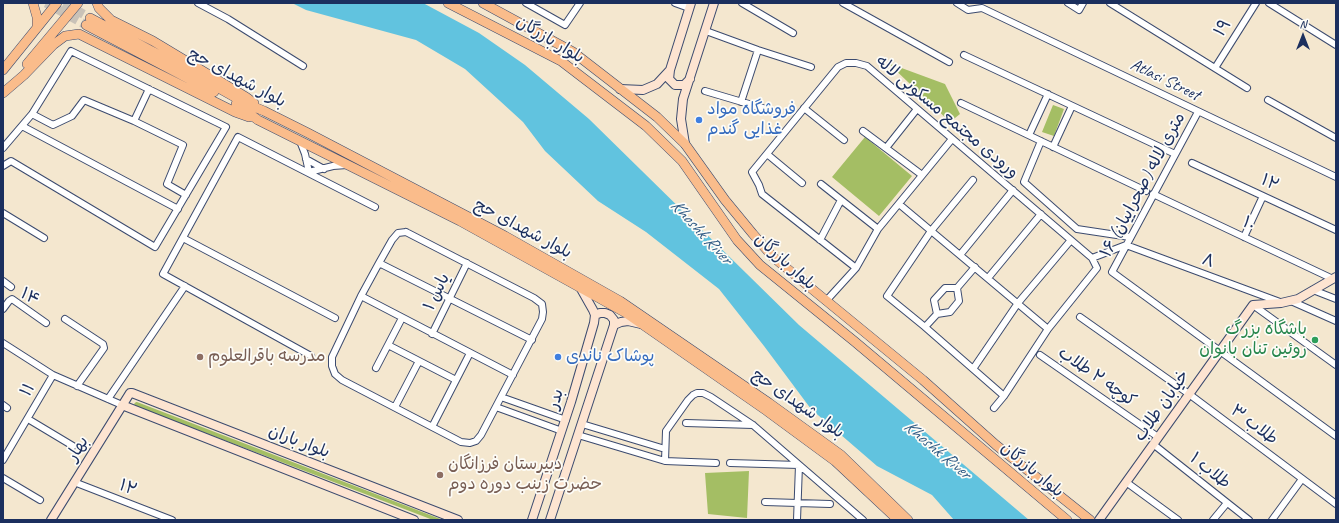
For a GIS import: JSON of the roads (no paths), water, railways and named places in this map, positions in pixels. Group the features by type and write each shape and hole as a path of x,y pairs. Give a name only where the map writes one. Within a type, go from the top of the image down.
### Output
{"main road":[{"path":"33,3 37,17 37,28"},
{"path":"3,70 58,3"},
{"path":"3,93 78,3"},
{"path":"97,3 99,8 111,20 152,41 240,93 264,111"},
{"name":"بلوار بازرگان","path":"448,3 561,62 646,126 682,161 737,240 760,265 911,388 1067,520"},
{"name":"بلوار بازرگان","path":"483,3 573,52 656,117 685,144 725,200 773,257 922,380 996,445 1090,520"},
{"name":"بلوار شهدای حج","path":"898,520 835,461 767,411 605,300 466,224 258,120 240,106 88,21 176,64 247,104 308,133 505,236 620,301 757,394 841,455 908,520"},
{"path":"3,93 24,75 53,45 65,36 79,34 235,112 258,120"},
{"path":"911,388 922,380"}],"street":[{"path":"198,3 228,19 303,66"},
{"path":"526,3 565,25 580,3"},
{"path":"675,3 690,6 670,70 669,78 675,85 684,85 690,79"},
{"path":"685,144 681,119 683,99 714,3"},
{"path":"742,3 793,33"},
{"path":"842,3 949,62"},
{"name":"Atlasi Street","path":"957,3 968,10 982,8 1336,177"},
{"path":"1068,3 1079,10 1083,3"},
{"path":"1110,3 1247,88"},
{"name":"۱۹","path":"1215,68 1256,3"},
{"path":"1269,3 1336,45"},
{"path":"706,31 811,67"},
{"path":"741,102 758,50"},
{"path":"3,148 32,114 71,51 226,127 155,247 10,161 3,166"},
{"path":"964,55 1175,154"},
{"name":"ورودی مجتمع مسکونی لاله","path":"856,268 762,194 752,172 838,67 846,63 856,63 867,66 1092,258"},
{"path":"620,89 643,90 657,84 670,70"},
{"path":"134,121 149,89"},
{"path":"705,91 776,112"},
{"path":"1029,135 1048,94"},
{"path":"32,114 53,125 72,116 84,100 134,121 183,145 167,184 186,195"},
{"path":"1268,100 1336,138"},
{"path":"961,103 1146,191"},
{"path":"1053,147 1072,106"},
{"path":"804,108 844,140"},
{"path":"886,148 917,109"},
{"name":"۱۶ متری لاله (صحراییان)","path":"1198,112 1112,272 1219,350"},
{"path":"22,126 178,209"},
{"path":"863,131 922,175"},
{"path":"311,356 163,274 238,137 376,207"},
{"path":"826,301 856,268 878,229 952,139"},
{"path":"300,141 309,172"},
{"path":"1041,141 1024,182 1077,229 1130,237"},
{"path":"767,154 802,183"},
{"path":"306,159 324,168"},
{"name":"۱۲","path":"1192,162 1336,230"},
{"path":"309,172 324,168 347,165"},
{"path":"972,180 931,231 887,296 1004,396"},
{"path":"821,184 878,229"},
{"path":"960,255 1013,190"},
{"name":"۱۰","path":"1153,194 1334,278"},
{"path":"1244,237 1262,196"},
{"path":"820,240 841,200"},
{"path":"899,204 1048,329"},
{"path":"3,213 44,238"},
{"path":"988,278 1041,214"},
{"path":"406,232 467,263 534,298 542,304 544,312 532,340 481,435 476,441 470,443 462,442 342,380 335,374 332,366 332,357 361,296 392,240 398,233 406,232"},
{"path":"183,238 335,318"},
{"path":"972,369 1018,303 1071,240"},
{"path":"994,408 1004,396 1048,329 1097,268 1092,258 1126,245"},
{"name":"۸","path":"1126,245 1281,303"},
{"path":"379,263 532,340"},
{"name":"یاس ۱","path":"432,334 467,263"},
{"path":"937,314 934,300 944,288 957,288 975,267"},
{"path":"1253,305 1281,303 1298,299 1334,278"},
{"path":"3,281 11,287"},
{"path":"108,399 185,286"},
{"path":"580,287 595,315 605,312 614,320 614,325 628,321 642,324"},
{"path":"925,327 937,314 950,312 959,300 957,288"},
{"path":"1313,290 1336,299"},
{"path":"361,296 513,375"},
{"name":"۱۴","path":"3,309 8,301 12,299 46,323"},
{"path":"1291,300 1336,321"},
{"path":"1253,305 1336,365"},
{"name":"خیابان طلاب","path":"1099,520 1219,350 1253,305"},
{"name":"بدر","path":"532,520 566,420 595,315"},
{"name":"طلاب ۳","path":"1080,317 1189,394 1336,504"},
{"path":"376,368 402,318"},
{"path":"64,319 104,346 77,386"},
{"name":"بدر","path":"550,520 614,325"},
{"path":"3,343 53,375 122,405"},
{"path":"388,345 456,380"},
{"path":"1219,350 1336,436"},
{"path":"432,426 470,353"},
{"name":"کوچه ۲ طلاب","path":"1040,355 1156,440"},
{"path":"395,407 419,362"},
{"name":"۱۱","path":"3,460 53,375"},
{"name":"بهار","path":"51,520 130,393"},
{"name":"بلوار باران","path":"130,393 458,520"},
{"path":"665,461 666,431 693,395 703,393 753,426 863,520"},
{"path":"501,397 566,420"},
{"name":"بلوار باران","path":"122,405 414,520"},
{"path":"496,407 562,431"},
{"path":"535,421 540,411"},
{"path":"28,419 73,446"},
{"path":"686,423 753,426"},
{"path":"582,424 666,449"},
{"path":"593,439 597,428"},
{"path":"578,435 665,461 716,463"},
{"name":"طلاب ۱","path":"1156,440 1227,503 1249,520"},
{"path":"730,464 799,465"},
{"path":"797,520 799,465"},
{"path":"3,478 40,500"},
{"path":"1272,520 1302,479"},
{"name":"۱۲","path":"74,482 172,520"},
{"path":"1126,482 1178,520"},
{"path":"389,510 395,496"},
{"path":"765,502 830,504"},
{"path":"1213,520 1227,503"}],"water":[{"name":"Khoshk River","path":"292,3 423,3 479,33 525,65 589,119 799,325 1029,520 954,520 932,495 877,466 811,409 719,289 646,232 598,201 545,151 523,122 465,69 416,40 306,10"}],"tunnel":[{"path":"46,3 86,25"},
{"path":"64,3 90,18"}],"place":[{"name":"فروشگاه مواد غذایی گندم","path":"699,120"},
{"name":"باشگاه بزرگ روئین تنان بانوان","path":"1315,340"},
{"name":"مدرسه باقرالعلوم","path":"200,357"},
{"name":"پوشاک ناندی","path":"558,357"},
{"name":"دبیرستان فرزانگان حضرت زینب دوره دوم","path":"440,475"}]}
